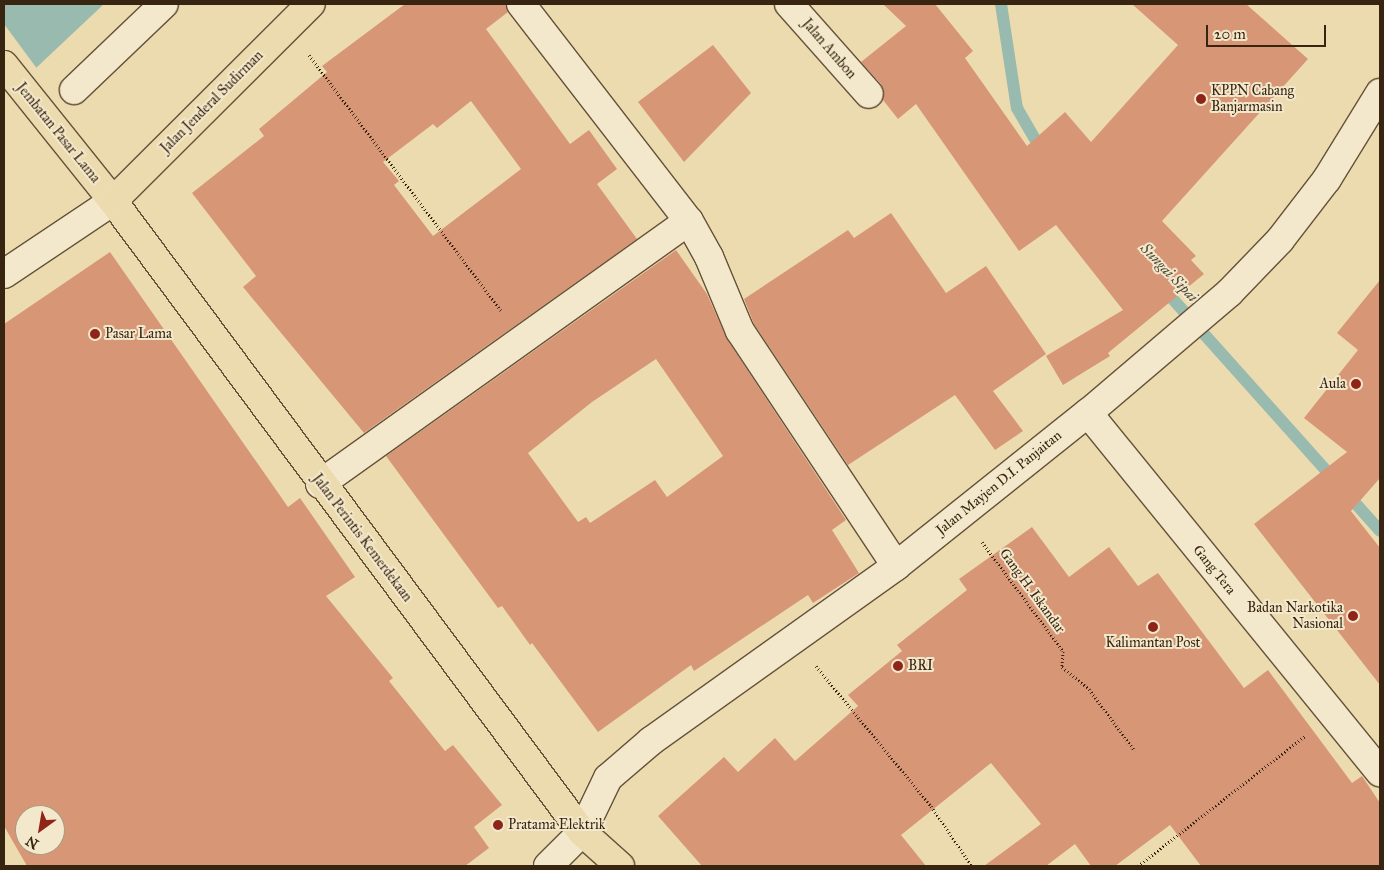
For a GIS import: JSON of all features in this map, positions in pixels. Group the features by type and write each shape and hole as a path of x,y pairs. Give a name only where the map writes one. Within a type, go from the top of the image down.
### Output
{"main road":[{"name":"Jalan Jenderal Sudirman","path":"113,201 311,4"},
{"name":"Jembatan Pasar Lama","path":"4,65 51,128 113,201"},
{"name":"Jalan Perintis Kemerdekaan","path":"113,201 320,484 513,736 582,832 620,866"}],"street":[{"path":"74,90 164,4"},
{"path":"521,4 689,221 709,257 740,331 896,566"},
{"name":"Jalan Ambon","path":"790,4 868,94"},
{"name":"Jalan Mayjen D.I. Panjaitan","path":"548,866 582,832 608,778 651,741 896,566 1088,413 1228,294 1280,240 1326,180 1380,93"},
{"path":"4,274 113,201"},
{"path":"320,484 689,221"},
{"name":"Gang Tera","path":"1088,413 1331,715 1380,772"}],"path":[{"path":"288,27 523,341"},
{"name":"Gang H. Iskandar","path":"961,513 1063,652 1062,667 1089,689 1135,751"},
{"path":"794,639 931,806 972,866"},
{"path":"1138,866 1331,715"}],"water":[{"path":"4,4 104,4 36,68 4,94"}],"pier":[{"path":"4,24 38,70 4,96"}],"building":[{"path":"405,4 506,4 508,12 486,29 570,144 589,130 617,169 597,184 637,239 364,433 243,287 256,276 192,193 264,136 259,129 327,72 322,66","holes":["471,101 521,169 433,236 394,185 399,181 383,162 433,124 437,128"]},
{"path":"883,4 935,4 973,51 965,58 1027,146 1065,112 1091,142 1178,45 1132,4 1246,4 1308,59 1162,221 1196,256 1191,260 1204,274 1108,353 1110,356 1063,385 1046,356 1123,310 1056,225 1019,251 916,104 898,119 883,100 881,84 861,62 906,26"},
{"path":"713,45 751,93 684,162 638,102"},
{"path":"891,213 946,293 986,266 1046,354 993,391 1023,431 995,450 955,395 848,465 754,324 744,299 848,230 854,238"},
{"path":"676,250 707,294 727,339 846,520 832,530 859,573 813,603 808,595 694,671 691,665 598,732 532,643 530,645 502,606 498,608 386,456","holes":["656,359 723,456 667,497 655,480 590,523 586,517 578,522 528,453 592,402"]},
{"name":"Pasar Lama","path":"110,252 288,507 300,498 355,577 326,596 393,678 389,681 445,751 453,745 502,805 474,827 489,848 465,866 27,866 21,855 65,855 65,805 15,805 15,845 4,826 4,324"},
{"path":"1380,280 1380,478 1351,511 1380,548 1380,685 1254,524 1347,452 1304,418 1358,350 1337,333"},
{"path":"1032,527 1069,577 1109,547 1138,586 1158,573 1244,688 1268,670 1352,783 1362,776 1380,803 1380,866 1201,866 1170,825 1115,866 1091,866 1075,844 1046,866 984,866 1041,824 991,763 901,835 926,866 702,866 658,816 724,757 738,772 775,738 795,761 858,706 848,695 902,651 897,645 967,590 959,579"}],"waterway":[{"name":"Sungai Sipai","path":"1001,4 1017,108 1043,153"},
{"name":"Sungai Sipai","path":"1162,287 1380,531"}],"place":[{"name":"KPPN Cabang Banjarmasin","path":"1201,99"},
{"name":"Pasar Lama","path":"95,334"},
{"name":"Aula","path":"1356,384"},
{"name":"Badan Narkotika Nasional","path":"1353,616"},
{"name":"Kalimantan Post","path":"1153,627"},
{"name":"BRI","path":"898,666"},
{"name":"Pratama Elektrik","path":"498,825"}]}
